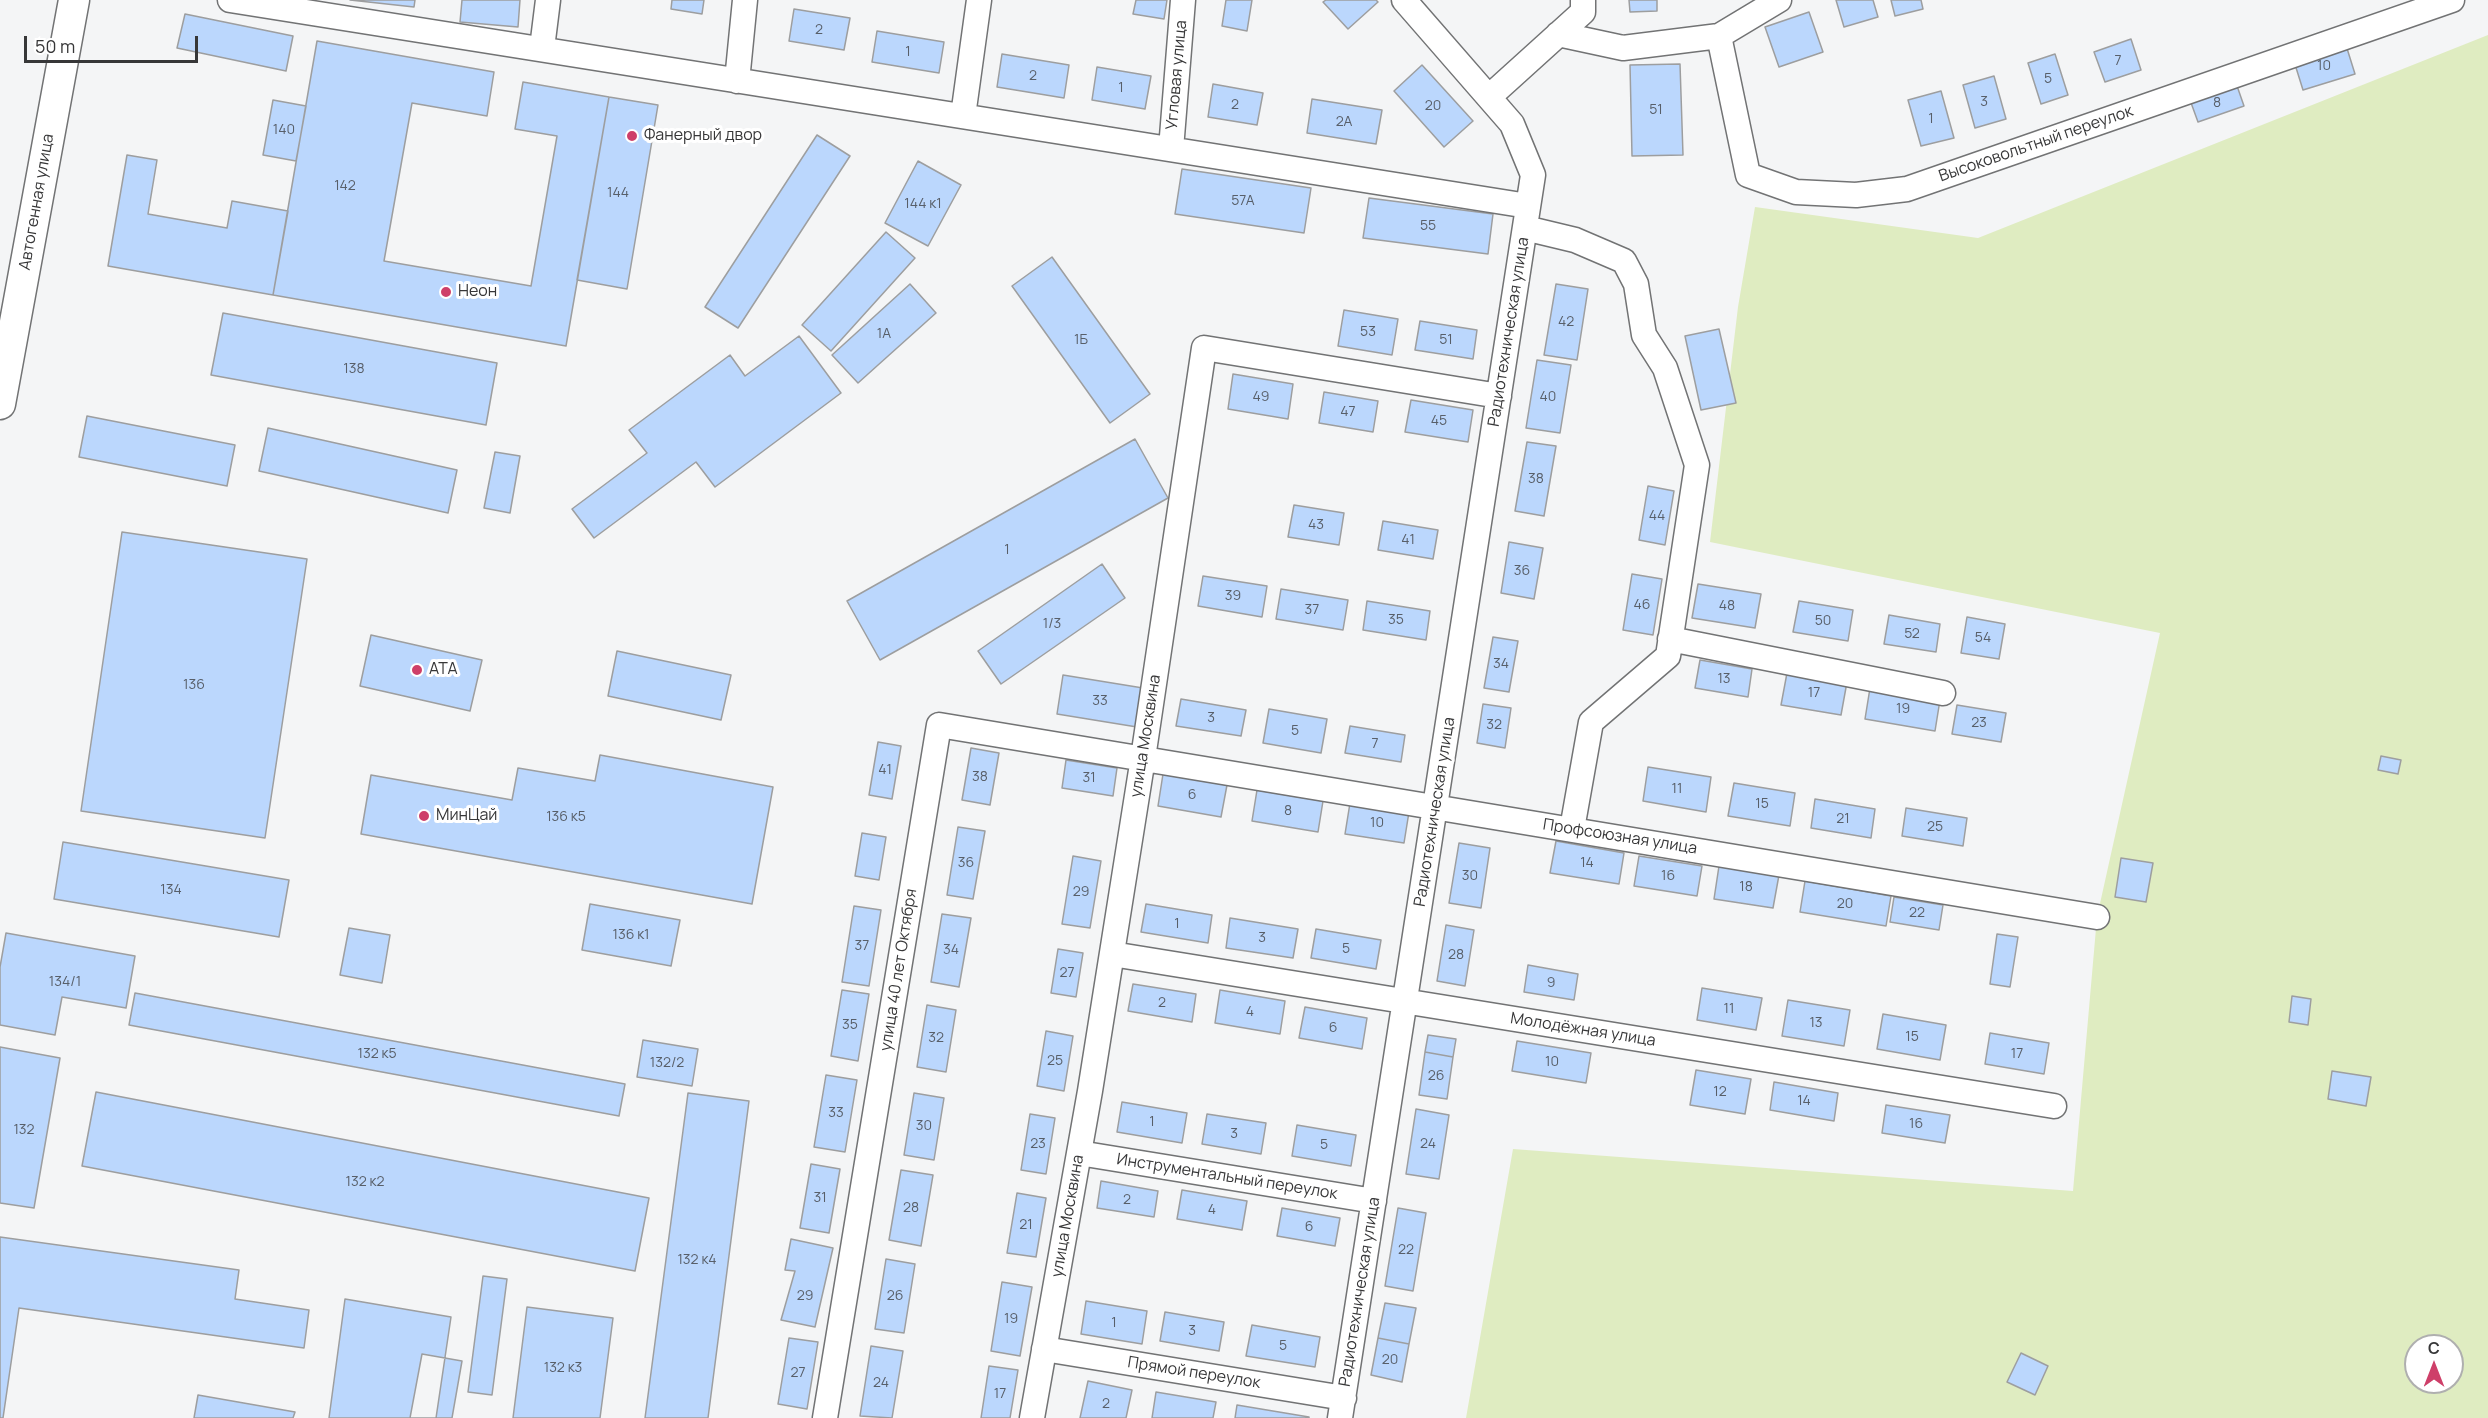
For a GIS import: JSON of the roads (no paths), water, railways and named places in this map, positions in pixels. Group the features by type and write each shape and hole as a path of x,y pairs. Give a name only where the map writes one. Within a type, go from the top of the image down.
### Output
{"street":[{"name":"Автогенная улица","path":"0,404 74,0"},
{"path":"230,0 1171,149 1527,217 1624,261 1636,284 1644,335 1665,368 1697,465 1668,656 1591,722 1572,830"},
{"path":"542,48 548,0"},
{"path":"737,81 745,0"},
{"path":"963,116 979,0"},
{"name":"Угловая улица","path":"1171,149 1183,0"},
{"name":"Радиотехническая улица","path":"1342,1408 1533,175 1512,124 1404,0"},
{"path":"1558,34 1623,48 1719,36 1779,0"},
{"name":"Высоковольтный переулок","path":"1719,36 1748,175 1796,192 1856,195 1907,189 2452,0"},
{"path":"1489,97 1558,34 1583,6"},
{"name":"улица Москвина","path":"1032,1418 1112,954 1204,348 1499,396"},
{"path":"1670,639 1943,693"},
{"name":"улица 40 лет Октября","path":"825,1418 939,725 1143,758"},
{"name":"Профсоюзная улица","path":"1143,758 2097,917"},
{"name":"Молодёжная улица","path":"1112,954 2054,1106"},
{"name":"Инструментальный переулок","path":"1079,1153 1374,1201"},
{"name":"Прямой переулок","path":"1044,1349 1342,1408"}],"place":[{"name":"Фанерный двор","path":"632,136"},
{"name":"Неон","path":"446,292"},
{"name":"АТА","path":"417,670"},
{"name":"МинЦай","path":"424,816"}]}
